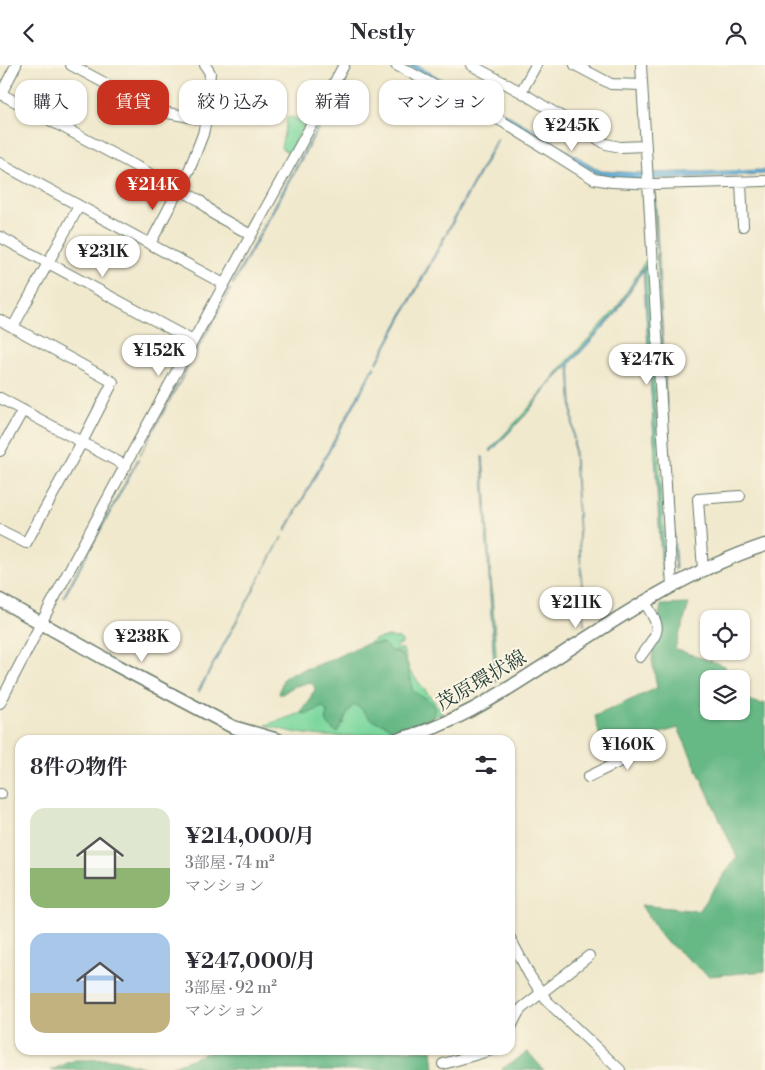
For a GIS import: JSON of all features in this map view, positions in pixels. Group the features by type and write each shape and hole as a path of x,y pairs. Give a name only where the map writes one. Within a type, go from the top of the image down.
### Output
{"main road":[{"name":"茂原環状線","path":"413,735 439,727 470,712 644,601 703,570 765,545"},
{"path":"0,600 114,664 233,727 261,735"}],"street":[{"path":"16,65 1,94 199,200 215,215 251,235"},
{"path":"72,65 157,111 179,115"},
{"path":"206,65 210,73 209,80"},
{"path":"0,703 193,341 344,65"},
{"path":"396,65 503,122 594,179 612,182 648,183 765,181"},
{"path":"471,65 606,144 620,147 646,146"},
{"path":"521,93 536,65"},
{"path":"575,65 611,84 619,86 642,85"},
{"path":"641,65 672,586"},
{"path":"150,244 198,150 205,125"},
{"path":"0,163 224,284"},
{"path":"741,182 743,226"},
{"path":"13,327 79,206"},
{"path":"0,237 193,341"},
{"path":"0,320 113,382 26,543 0,530"},
{"path":"0,398 126,466"},
{"path":"0,451 23,410"},
{"path":"703,570 698,499 740,496"},
{"path":"640,657 657,633 658,626 644,601"},
{"path":"588,777 658,743"},
{"path":"515,946 547,1001 620,1070"},
{"path":"515,1019 518,1013 542,992 589,956"},
{"path":"443,1064 473,1055"}],"green space":[{"path":"292,117 297,119 297,125 304,126 289,153 281,148 287,118"},
{"path":"656,187 655,190 675,570 653,190"},
{"path":"647,258 666,575 662,577 644,266 615,313 551,381 528,412 490,451 561,368 616,309"},
{"path":"483,457 498,681 496,682"},
{"path":"689,604 675,649 700,658 700,660 707,660 725,666 725,670 700,670 700,720 750,720 750,701 761,704 765,703 765,971 709,976 661,937 641,905 698,911 737,857 678,728 603,750 595,716 657,688 652,659 661,605"},
{"path":"398,638 402,641 402,644 396,646 397,649 403,649 410,671 443,713 428,719 432,717 412,690 411,679 402,654 391,651 382,643 364,645 376,639"},
{"path":"370,643 384,644 391,651 401,655 407,665 412,690 434,707 432,717 392,730 370,718 359,707 353,705 337,732 328,724 327,712 322,707 307,714 301,713 315,690 310,682 279,694 283,679 288,675"},
{"path":"353,705 359,706 392,730 361,735 313,735 266,725 301,713 307,714 322,707 327,712 326,721 343,724 346,712"},
{"path":"528,1052 544,1070 500,1070"},
{"path":"202,1055 432,1055 434,1070 157,1070"},
{"path":"115,1059 153,1070 51,1070 75,1060"}],"water":[{"path":"351,65 353,65 345,80 343,80"},
{"path":"405,65 416,65 444,80 432,80"},
{"path":"504,113 601,171 642,173 765,170 765,174 642,180 611,178 599,175 504,119"},
{"path":"318,125 320,125 233,285"},
{"path":"498,139 377,364 376,363"},
{"path":"654,190 676,569 675,570"},
{"path":"644,266 663,571 643,270 617,313 570,364 584,625 569,365 552,382 528,412 551,381 615,313"},
{"path":"230,288 231,289 140,455"},
{"path":"373,367 375,367 285,531"},
{"path":"528,412 491,452 490,451"},
{"path":"482,456 483,457 495,683"},
{"path":"139,459 64,598 63,597"},
{"path":"282,537 199,692 198,691"}]}
